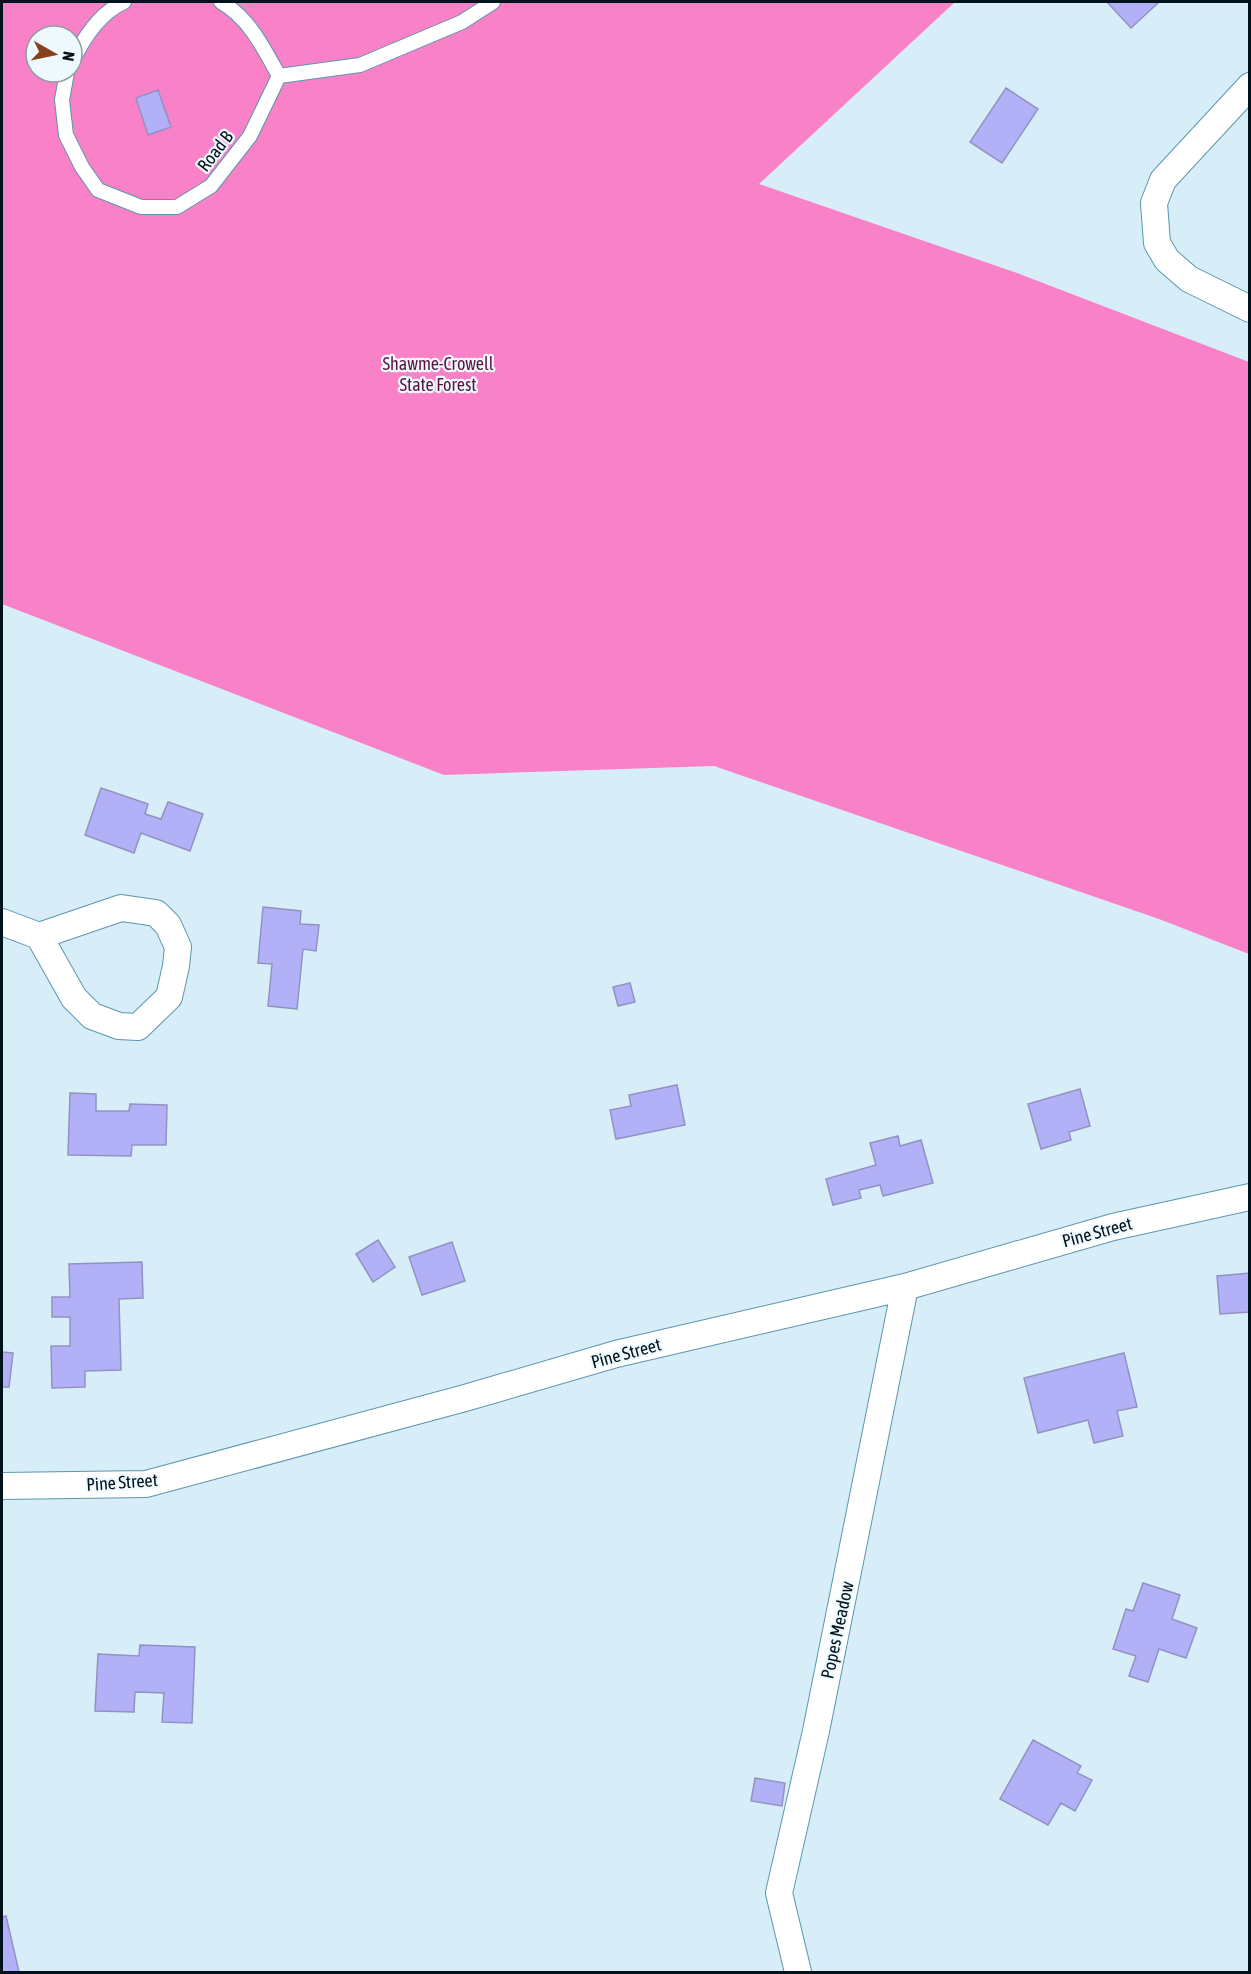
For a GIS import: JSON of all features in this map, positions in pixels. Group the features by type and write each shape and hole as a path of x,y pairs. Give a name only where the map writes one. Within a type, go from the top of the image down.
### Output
{"street":[{"path":"1250,86 1163,180 1154,203 1154,227 1157,243 1167,260 1189,279 1250,309"},
{"path":"2,922 39,936 121,908 156,913 168,925 178,947 170,997 138,1027 119,1026 92,1016 74,998 39,936"},
{"name":"Pine Street","path":"2,1486 146,1484 454,1401 616,1354 905,1287 1113,1227 1250,1197"},
{"name":"Popes Meadow","path":"798,1972 779,1893 821,1708 905,1287"}],"lane":[{"path":"84,37 116,5 124,2"},
{"path":"221,2 238,11 260,41 279,76 360,65 462,22 493,2"},
{"name":"Road B","path":"65,84 62,100 66,135 82,167 98,190 141,207 177,207 210,186 250,136 279,76"}],"green space":[{"name":"Shawme-Crowell State Forest","path":"2,2 955,2 759,184 1017,273 1249,362 1249,954 1159,919 714,766 444,775 2,604"}],"building":[{"path":"1107,2 1159,2 1131,28"},
{"path":"1006,88 1038,109 1002,163 970,142"},
{"path":"158,90 171,127 148,135 136,98"},
{"path":"101,788 148,804 145,814 161,819 168,802 203,814 190,851 141,833 134,853 85,835"},
{"path":"263,907 301,911 300,924 319,925 316,951 303,949 297,1009 268,1006 272,964 258,963"},
{"path":"630,983 635,1002 618,1006 613,987"},
{"path":"677,1085 685,1125 616,1139 610,1110 631,1106 629,1095"},
{"path":"1080,1089 1090,1126 1069,1132 1071,1140 1041,1149 1028,1104"},
{"path":"70,1093 96,1094 96,1111 129,1111 130,1104 167,1105 166,1145 132,1145 131,1156 68,1155"},
{"path":"898,1136 900,1146 921,1140 933,1183 883,1196 880,1185 859,1190 861,1198 833,1205 826,1179 876,1165 870,1143"},
{"path":"378,1240 395,1267 373,1282 356,1254"},
{"path":"452,1242 465,1281 422,1295 409,1257"},
{"path":"142,1262 143,1298 119,1299 121,1370 85,1371 85,1387 52,1388 51,1346 70,1346 70,1317 52,1317 52,1297 70,1297 69,1264"},
{"path":"1250,1273 1250,1312 1220,1314 1217,1276"},
{"path":"2,1352 13,1353 9,1387 2,1387"},
{"path":"1124,1353 1137,1407 1117,1411 1123,1436 1094,1443 1088,1420 1038,1433 1024,1378"},
{"path":"1143,1583 1180,1595 1172,1619 1197,1628 1186,1658 1159,1649 1148,1682 1129,1676 1136,1656 1113,1649 1126,1609 1133,1611"},
{"path":"140,1645 195,1647 192,1723 162,1722 164,1693 135,1692 134,1712 95,1711 98,1654 139,1656"},
{"path":"1033,1740 1081,1766 1077,1773 1092,1780 1075,1811 1061,1803 1048,1825 1000,1799"},
{"path":"755,1778 785,1783 782,1806 751,1801"},
{"path":"6,1916 19,1972 2,1972 2,1917"}]}
